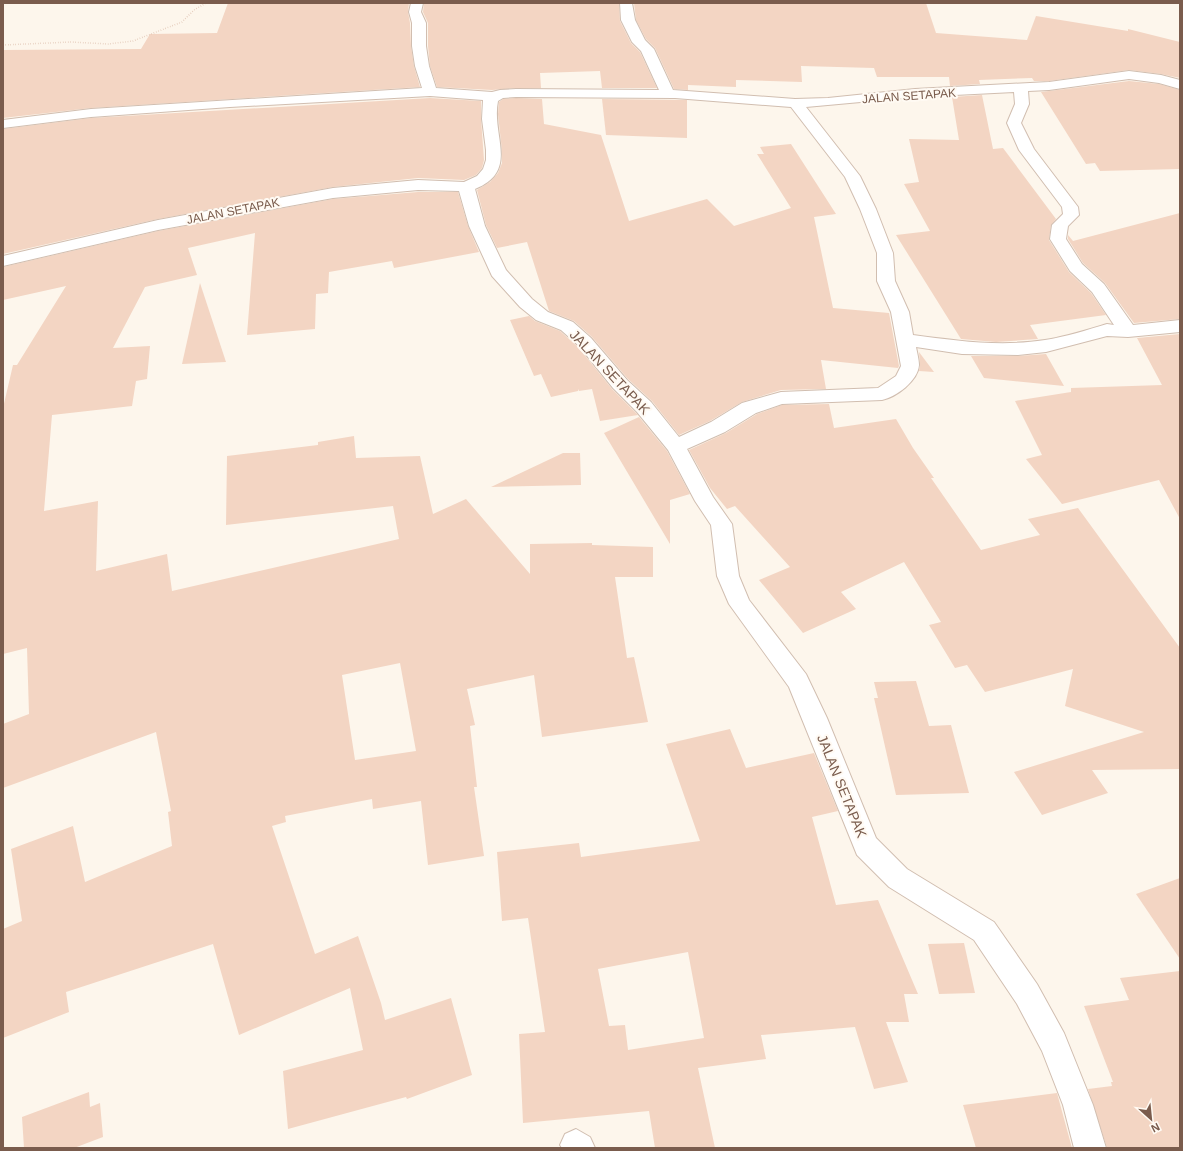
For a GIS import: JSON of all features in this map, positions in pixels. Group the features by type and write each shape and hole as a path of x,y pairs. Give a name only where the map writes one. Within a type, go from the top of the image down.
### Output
{"street":[{"path":"417,3 415,12 419,23 419,46 422,66 430,92"},
{"path":"626,3 628,20 639,42 647,49 668,94"},
{"name":"JALAN SETAPAK","path":"3,124 99,112 430,92 495,97 500,94 516,92 668,94 795,103 828,102 915,93 1080,83 1129,75 1149,77 1180,85"},
{"path":"1023,87 1021,91 1022,104 1014,123 1020,139 1070,207 1071,215 1060,225 1058,239 1076,268 1098,288 1128,331"},
{"path":"466,187 482,179 492,167 495,154 488,108 491,99 495,97"},
{"path":"676,446 718,427 749,408 781,398 882,394 903,380 910,366 900,312 886,281 885,253 856,182 795,103"},
{"name":"JALAN SETAPAK","path":"3,261 158,225 325,194 418,185 466,187 478,226 498,272 526,303 542,316 567,326 585,342 620,384 644,407 676,446 705,501 721,524 728,576 735,595 740,604 798,681 815,718 866,846 898,878 984,931 1027,994 1054,1043 1078,1106 1090,1148"},
{"path":"904,339 962,348 1018,348 1046,346 1107,330 1128,331 1180,326"}],"path":[{"path":"3,45 72,42 108,44 133,41 182,22 194,10 206,3"}],"building":[{"path":"228,3 409,3 408,12 411,46 414,66 420,87 91,108 3,118 3,50 141,49 150,34 217,33"},
{"path":"424,3 619,3 620,21 631,43 640,52 657,88 602,88 600,71 540,73 541,88 492,90 437,87 430,66 428,23 423,12"},
{"path":"634,3 926,3 936,33 1027,40 1036,16 1128,31 1128,29 1180,42 1180,78 1129,70 1049,81 1034,81 1032,78 979,80 980,84 950,86 949,77 877,77 874,68 801,66 802,82 736,80 736,87 688,85 688,90 674,89 655,48 646,39 636,20"},
{"path":"1129,81 1159,84 1180,90 1180,169 1100,171 1095,163 1086,164 1041,92"},
{"path":"982,95 993,149 1003,148 1056,219 1051,225 1049,240 1069,272 1091,293 1106,315 1030,325 1038,339 996,342 961,339 896,235 930,231 904,184 919,182 909,139 959,140 952,97"},
{"path":"430,98 481,101 484,160 482,168 476,175 464,180 418,178 333,187 158,219 3,254 3,129 91,118"},
{"path":"503,99 542,99 544,124 601,135 629,221 707,199 734,226 791,208 757,154 764,154 760,147 791,144 836,214 814,217 833,308 889,313 899,366 898,368 821,360 826,389 781,390 742,402 710,421 679,435 652,401 628,379 592,337 574,321 549,311 527,242 497,248 486,225 477,190 490,182 498,173 502,163 498,114 499,102"},
{"path":"602,99 687,100 687,138 606,135"},
{"path":"418,192 458,192 468,226 479,252 394,268 392,261 329,272 328,293 316,294 315,329 247,335 255,233 188,248 197,275 145,287 113,348 150,346 147,379 136,381 132,406 52,415 44,511 98,501 96,571 167,554 172,591 399,539 393,506 226,525 227,456 318,445 318,442 354,436 356,458 420,456 433,514 466,499 530,574 530,544 592,543 592,545 653,547 653,577 615,577 627,658 634,657 648,722 542,737 534,675 467,689 475,725 470,726 477,787 474,787 484,856 428,865 421,801 373,809 372,799 285,816 286,822 272,826 315,954 358,936 381,1003 385,1020 451,998 472,1075 407,1099 406,1097 288,1129 283,1071 363,1050 350,988 239,1035 213,944 66,992 69,1012 3,1038 3,929 22,921 11,849 73,826 85,882 172,846 168,812 171,811 156,732 3,788 3,724 29,714 27,648 3,654 3,408 13,365 17,365 66,286 3,300 3,267 158,231 333,199","holes":["400,663 416,751 355,760 342,675"]},
{"path":"1180,213 1180,319 1134,323 1105,283 1083,263 1068,239 1068,235 1073,241"},
{"path":"200,283 226,362 182,364"},
{"path":"529,316 535,321 560,331 578,347 612,389 638,415 600,421 592,389 579,391 578,389 578,391 551,397 541,374 534,376 510,320"},
{"path":"1180,334 1180,519 1159,480 1062,504 1026,459 1042,455 1015,401 1071,392 1071,388 1162,385 1137,338"},
{"path":"919,352 934,372 919,371"},
{"path":"1046,354 1064,386 984,378 971,356 1018,356"},
{"path":"829,404 834,428 896,419 913,448 934,478 931,478 981,550 1040,535 1028,519 1078,508 1180,648 1180,769 1092,770 1108,793 1042,815 1014,772 1144,732 1065,706 1073,669 985,692 967,665 955,668 929,625 941,622 904,562 841,592 856,609 803,633 759,580 790,567 735,506 727,509 710,488 689,450 726,433 757,414 782,405"},
{"path":"639,417 667,451 690,494 670,500 670,544 604,433"},
{"path":"563,453 580,453 581,485 491,487"},
{"path":"916,681 929,726 951,725 969,793 896,795 874,698 878,698 874,682"},
{"path":"730,729 746,768 814,753 838,811 812,817 836,905 878,900 918,994 904,994 909,1022 886,1022 908,1082 874,1089 855,1027 761,1035 766,1059 698,1068 715,1148 655,1148 649,1111 523,1123 519,1034 545,1032 528,918 502,921 497,852 579,843 581,857 700,841 666,744","holes":["688,952 704,1038 628,1050 625,1025 609,1026 598,969"]},
{"path":"1180,878 1180,959 1136,894"},
{"path":"964,943 975,993 939,994 928,944"},
{"path":"1180,971 1180,1148 1107,1148 1088,1089 1112,1086 1111,1082 1113,1082 1084,1006 1129,1000 1120,978"},
{"path":"89,1092 90,1107 100,1103 103,1137 74,1148 24,1148 22,1117"},
{"path":"1057,1093 1072,1148 976,1148 963,1105"}]}
